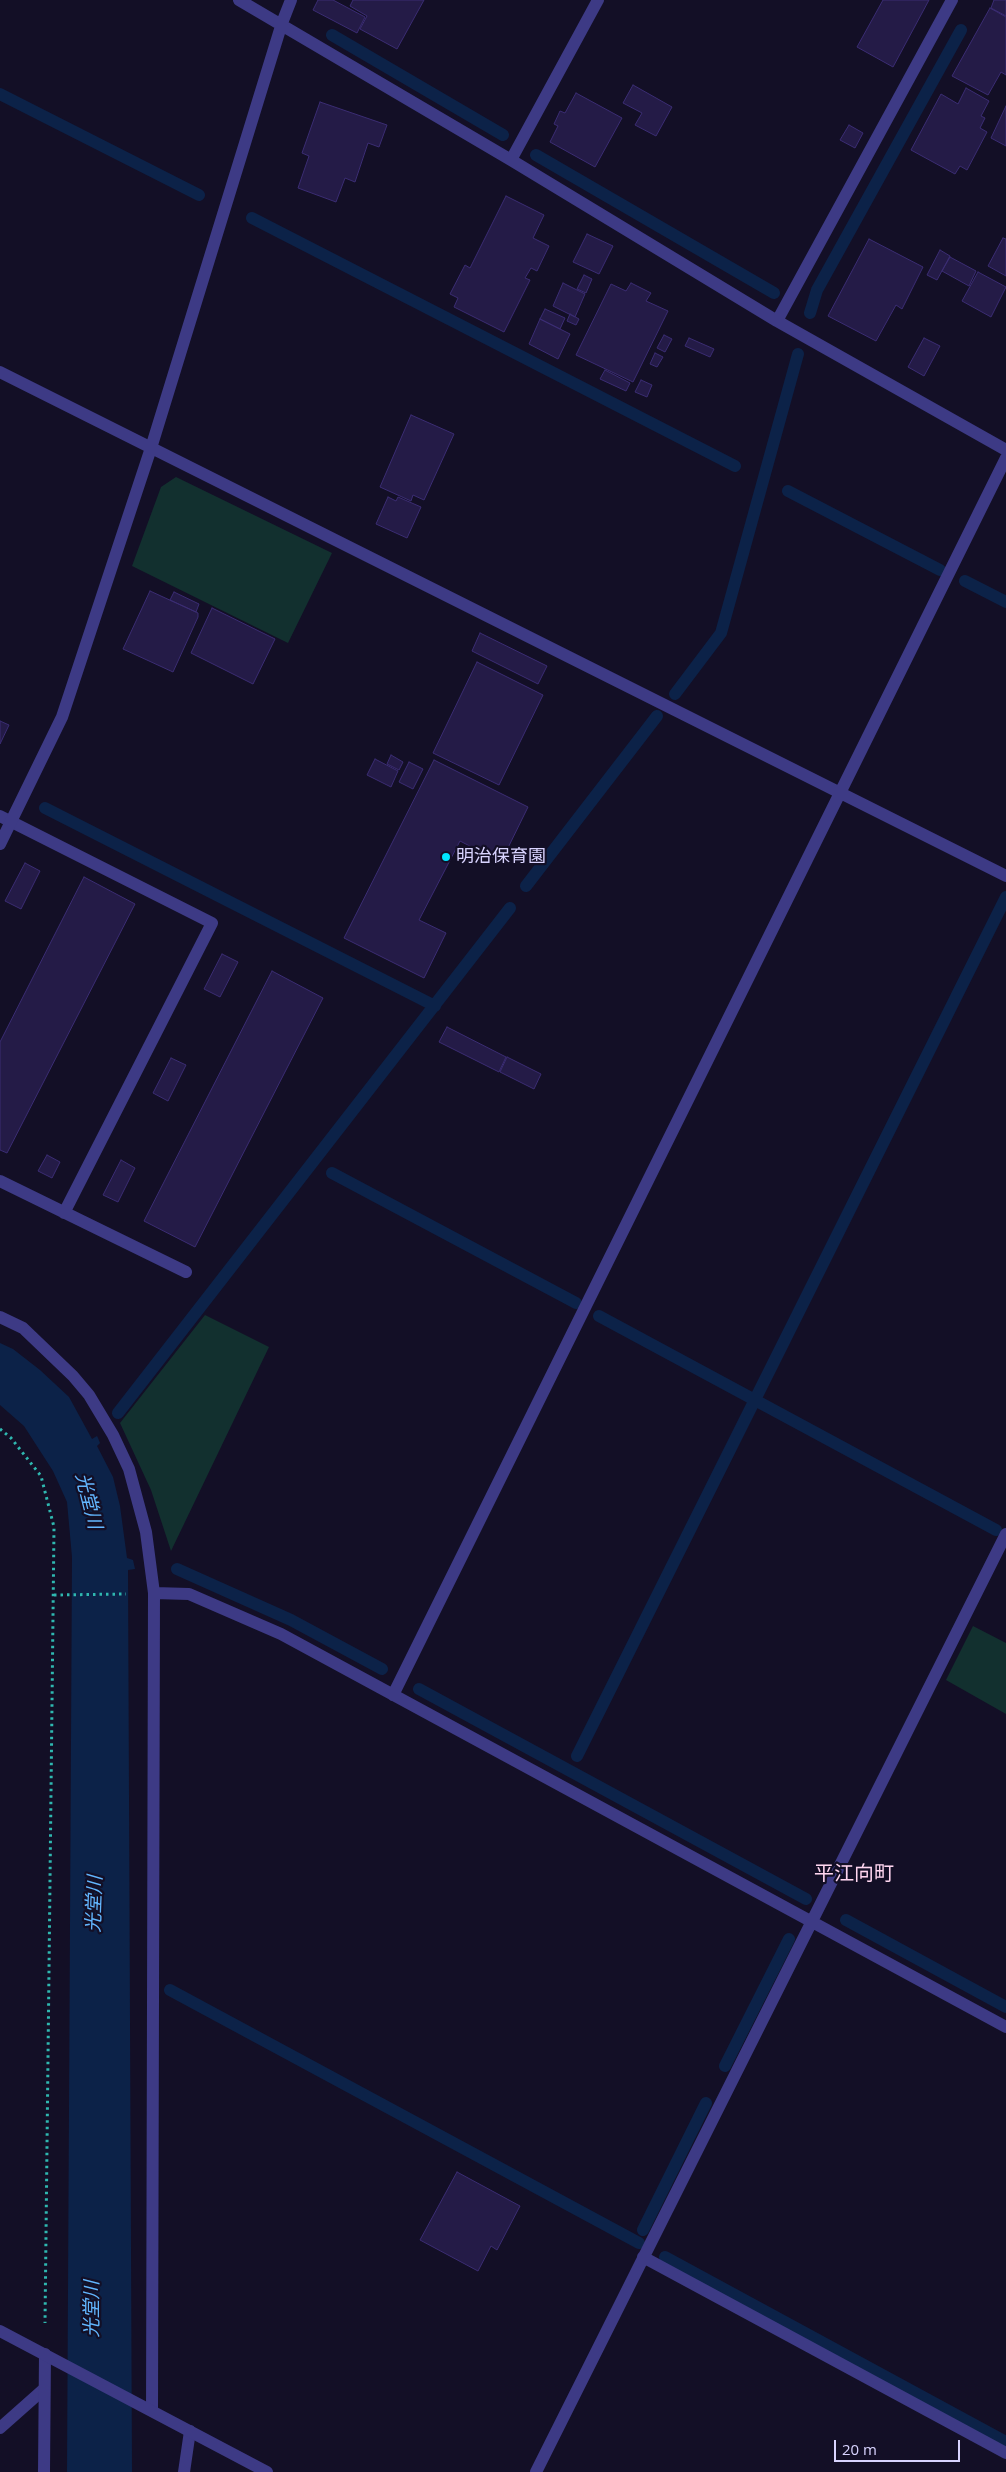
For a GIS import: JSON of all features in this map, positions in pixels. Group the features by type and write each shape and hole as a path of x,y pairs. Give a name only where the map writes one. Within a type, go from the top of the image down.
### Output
{"street":[{"path":"239,0 282,23 777,321 1006,450"},
{"path":"0,844 6,819 62,718 152,448 282,23 291,0"},
{"path":"511,160 598,0"},
{"path":"777,321 952,0"},
{"path":"0,372 1006,876"},
{"path":"392,1695 839,791 1006,458"},
{"path":"6,819 212,923 64,1213"},
{"path":"0,1181 186,1272"},
{"path":"0,1316 23,1328 73,1376 89,1395 113,1435 129,1468 146,1532 154,1593 152,2410"},
{"path":"536,2472 1006,1534"},
{"path":"154,1593 189,1594 281,1634 1006,2026"},
{"path":"643,2257 1006,2453"},
{"path":"0,2331 267,2472"},
{"path":"44,2472 45,2354"},
{"path":"0,2428 44,2389"},
{"path":"184,2472 190,2431"}],"path":[{"path":"0,1429 11,1438 41,1476 54,1526 45,2354"},
{"path":"54,1595 131,1593"}],"green space":[{"path":"176,477 332,553 288,643 132,566 161,487"},
{"path":"205,1315 269,1347 171,1551 151,1490 120,1423"},
{"path":"973,1626 1006,1643 1006,1714 946,1680"}],"water":[{"name":"光堂川","path":"0,1343 13,1349 40,1370 69,1397 92,1439 97,1436 100,1443 97,1446 113,1477 120,1506 127,1558 133,1560 135,1569 128,1570 132,2472 67,2472 72,1557 67,1502 53,1471 24,1426 0,1405"}],"building":[{"path":"318,0 333,0 365,17 357,33 313,10"},
{"path":"353,0 424,0 397,49 360,29 367,16 350,6"},
{"path":"883,0 929,0 893,67 857,47"},
{"path":"994,0 1006,0 1006,16 991,8"},
{"path":"990,8 1006,17 1006,75 1001,72 988,95 952,76"},
{"path":"633,85 672,107 656,136 635,125 642,113 623,103"},
{"path":"966,88 989,101 981,116 985,118 980,128 987,132 967,170 960,166 955,174 911,150 941,94 958,104"},
{"path":"576,93 622,118 595,167 550,142 558,126 554,124 560,111 565,113"},
{"path":"320,102 387,125 379,147 368,143 355,182 345,178 336,202 298,188 309,156 302,153"},
{"path":"1006,106 1006,146 991,138"},
{"path":"849,125 863,133 855,148 840,140"},
{"path":"506,196 544,215 533,238 549,246 537,271 531,268 525,278 530,280 504,332 454,307 458,298 450,294 465,265 470,268"},
{"path":"587,234 613,246 599,274 573,262"},
{"path":"1003,238 1006,239 1006,276 988,266"},
{"path":"869,239 923,267 902,309 896,305 876,341 828,316"},
{"path":"940,250 950,256 937,280 927,275"},
{"path":"950,257 976,271 969,286 942,271"},
{"path":"978,272 1006,287 991,317 962,301"},
{"path":"584,275 592,279 586,293 577,289"},
{"path":"563,283 585,294 575,317 553,306"},
{"path":"631,283 651,293 646,301 668,311 633,382 576,355 611,284 626,291"},
{"path":"545,309 565,318 560,329 540,319"},
{"path":"570,314 579,319 576,325 567,321"},
{"path":"540,319 570,334 558,359 529,344"},
{"path":"664,335 672,339 665,352 657,348"},
{"path":"689,338 714,349 710,357 685,346"},
{"path":"924,338 940,346 924,376 908,367"},
{"path":"655,353 663,357 657,367 650,364"},
{"path":"605,370 630,383 626,391 600,379"},
{"path":"641,380 652,385 647,397 635,392"},
{"path":"411,415 454,434 424,500 413,495 411,501 380,487"},
{"path":"388,497 396,501 398,497 421,507 407,538 376,524"},
{"path":"150,591 198,613 198,617 173,672 123,649"},
{"path":"174,592 199,604 196,612 170,600"},
{"path":"212,608 275,639 253,684 191,653"},
{"path":"480,633 547,666 538,684 472,651"},
{"path":"477,662 543,695 499,785 433,753"},
{"path":"0,721 9,725 0,744"},
{"path":"391,755 403,762 399,770 387,764"},
{"path":"375,759 398,771 391,787 367,775"},
{"path":"434,760 528,807 501,862 460,841 419,920 446,933 424,978 344,938"},
{"path":"409,762 423,769 413,789 399,782"},
{"path":"25,863 40,871 21,909 5,901"},
{"path":"84,877 135,904 7,1153 0,1150 0,1042"},
{"path":"222,954 238,962 220,997 204,989"},
{"path":"272,971 323,998 195,1247 144,1221"},
{"path":"447,1027 506,1057 499,1072 439,1042"},
{"path":"507,1057 541,1074 534,1089 500,1072"},
{"path":"171,1058 186,1065 168,1101 153,1093"},
{"path":"47,1155 60,1162 52,1178 38,1171"},
{"path":"121,1160 135,1168 118,1202 103,1195"},
{"path":"457,2172 520,2206 497,2250 491,2246 478,2271 420,2240"}],"waterway":[{"path":"810,313 817,290 961,30"},
{"path":"332,35 503,135"},
{"path":"0,94 199,195"},
{"path":"536,155 774,293"},
{"path":"252,218 735,466"},
{"path":"675,694 721,633 798,354"},
{"path":"788,491 940,570"},
{"path":"965,581 1006,602"},
{"path":"526,886 657,716"},
{"path":"45,808 435,1006"},
{"path":"577,1756 1006,897"},
{"path":"118,1413 510,908"},
{"path":"332,1173 576,1303"},
{"path":"599,1316 996,1530"},
{"path":"177,1569 291,1620 382,1669"},
{"path":"419,1689 806,1899"},
{"path":"846,1920 1006,2007"},
{"path":"725,2066 789,1939"},
{"path":"170,1990 639,2243"},
{"path":"643,2230 706,2103"},
{"path":"665,2257 1006,2442"}],"place":[{"name":"明治保育園","path":"446,857"}],"district":[{"name":"平江向町","path":"854,1874"}]}
